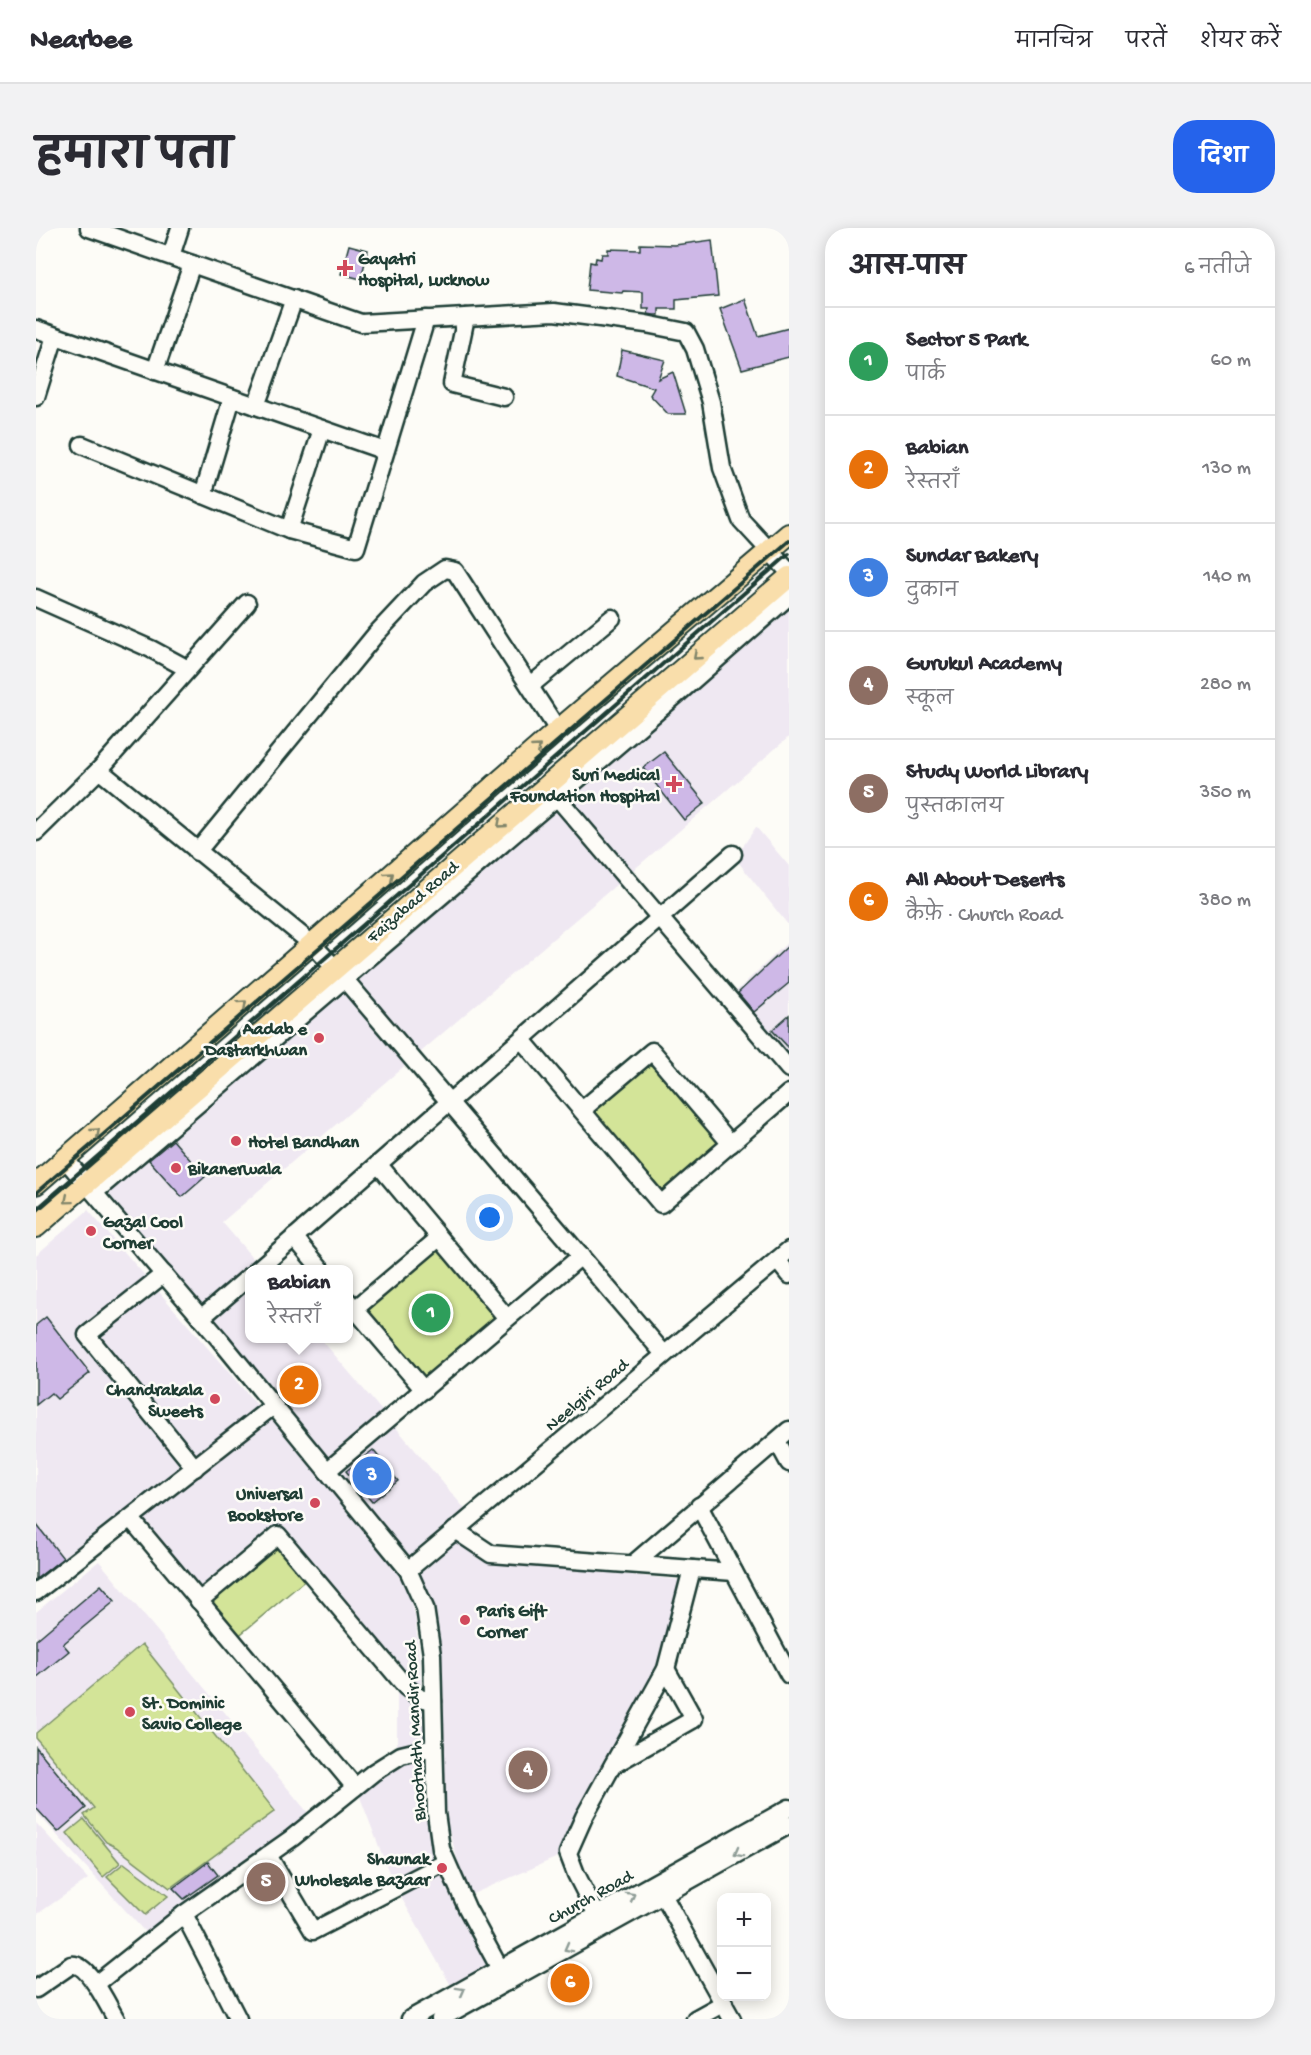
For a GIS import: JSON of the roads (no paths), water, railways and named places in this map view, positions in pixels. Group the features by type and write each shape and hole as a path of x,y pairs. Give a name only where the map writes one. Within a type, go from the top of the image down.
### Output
{"main road":[{"name":"Faizabad Road","path":"36,1184 558,730 789,534"},
{"name":"Faizabad Road","path":"36,1227 92,1188 552,791 789,577"}],"street":[{"path":"89,228 361,322 554,312 646,324 686,332 699,360 711,402 722,468 741,520 789,572"},
{"path":"171,256 180,228"},
{"path":"155,371 192,264"},
{"path":"256,406 294,299"},
{"path":"466,317 452,384 504,398"},
{"path":"82,446 289,530 356,548 426,319"},
{"path":"36,329 386,451"},
{"path":"36,397 55,336"},
{"path":"203,495 232,398"},
{"path":"289,530 322,429"},
{"path":"197,852 376,634 424,583 445,569 456,571 558,730"},
{"path":"789,596 552,791 789,1070"},
{"path":"36,598 151,649 188,669"},
{"path":"36,832 99,770 247,603"},
{"path":"530,686 612,618"},
{"path":"99,770 312,944 340,973 664,1354"},
{"path":"262,1265 734,854"},
{"path":"522,1040 661,1204 789,1093"},
{"path":"582,1110 652,1051 731,1143"},
{"name":"Bhootnath Mandir Road","path":"65,1158 201,1318 408,1570 425,1608 432,1655 436,1813 441,1849 467,1908 504,1975"},
{"path":"378,1164 507,1318"},
{"path":"294,1237 318,1265"},
{"path":"353,1304 439,1238"},
{"path":"783,1255 789,1275"},
{"name":"Neelgiri Road","path":"408,1570 783,1255"},
{"path":"327,1471 581,1256"},
{"path":"164,1274 87,1335 195,1468"},
{"path":"201,1318 245,1280"},
{"path":"353,1306 424,1390"},
{"path":"36,1592 273,1406"},
{"path":"633,1564 783,1435 789,1463"},
{"path":"699,1506 787,1667"},
{"path":"131,1519 355,1787"},
{"path":"455,1530 491,1554 734,1572"},
{"path":"199,1601 278,1535 406,1687 420,1698 433,1701"},
{"path":"597,1914 568,1853 584,1817 666,1670 692,1569"},
{"path":"614,1765 694,1719 666,1670"},
{"path":"96,1984 184,1914 268,1855 355,1787 401,1755 434,1747"},
{"name":"Church Road","path":"440,2019 597,1914 659,1889 789,1808"},
{"name":"Church Road","path":"410,2019 504,1975 659,1889 789,1825"},
{"path":"268,1855 313,1931 446,1862"},
{"path":"659,1889 732,2019"},
{"path":"184,1914 238,2019"},
{"path":"36,1989 71,1965 76,1964 96,1984 116,2019"},
{"path":"695,2019 724,2003"}],"railway":[{"path":"36,1193 789,541"},
{"path":"36,1210 789,554"}],"place":[{"name":"Gayatri Hospital, Lucknow","path":"345,268"},
{"name":"Suri Medical Foundation Hospital","path":"674,784"},
{"name":"Aadab e Dastarkhwan","path":"319,1038"},
{"name":"Hotel Bandhan","path":"236,1141"},
{"name":"Bikanerwala","path":"176,1168"},
{"name":"Gazal Cool Corner","path":"91,1231"},
{"name":"Sector 5 Park","path":"431,1313"},
{"name":"Babian","path":"299,1385"},
{"name":"Chandrakala Sweets","path":"215,1399"},
{"name":"Sundar Bakery","path":"372,1476"},
{"name":"Universal Bookstore","path":"315,1503"},
{"name":"Paris Gift Corner","path":"465,1620"},
{"name":"St. Dominic Savio College","path":"130,1712"},
{"name":"Gurukul Academy","path":"528,1770"},
{"name":"Shaunak Wholesale Bazaar","path":"442,1868"},
{"name":"Study World Library","path":"266,1882"},
{"name":"All About Deserts","path":"570,1983"}]}
